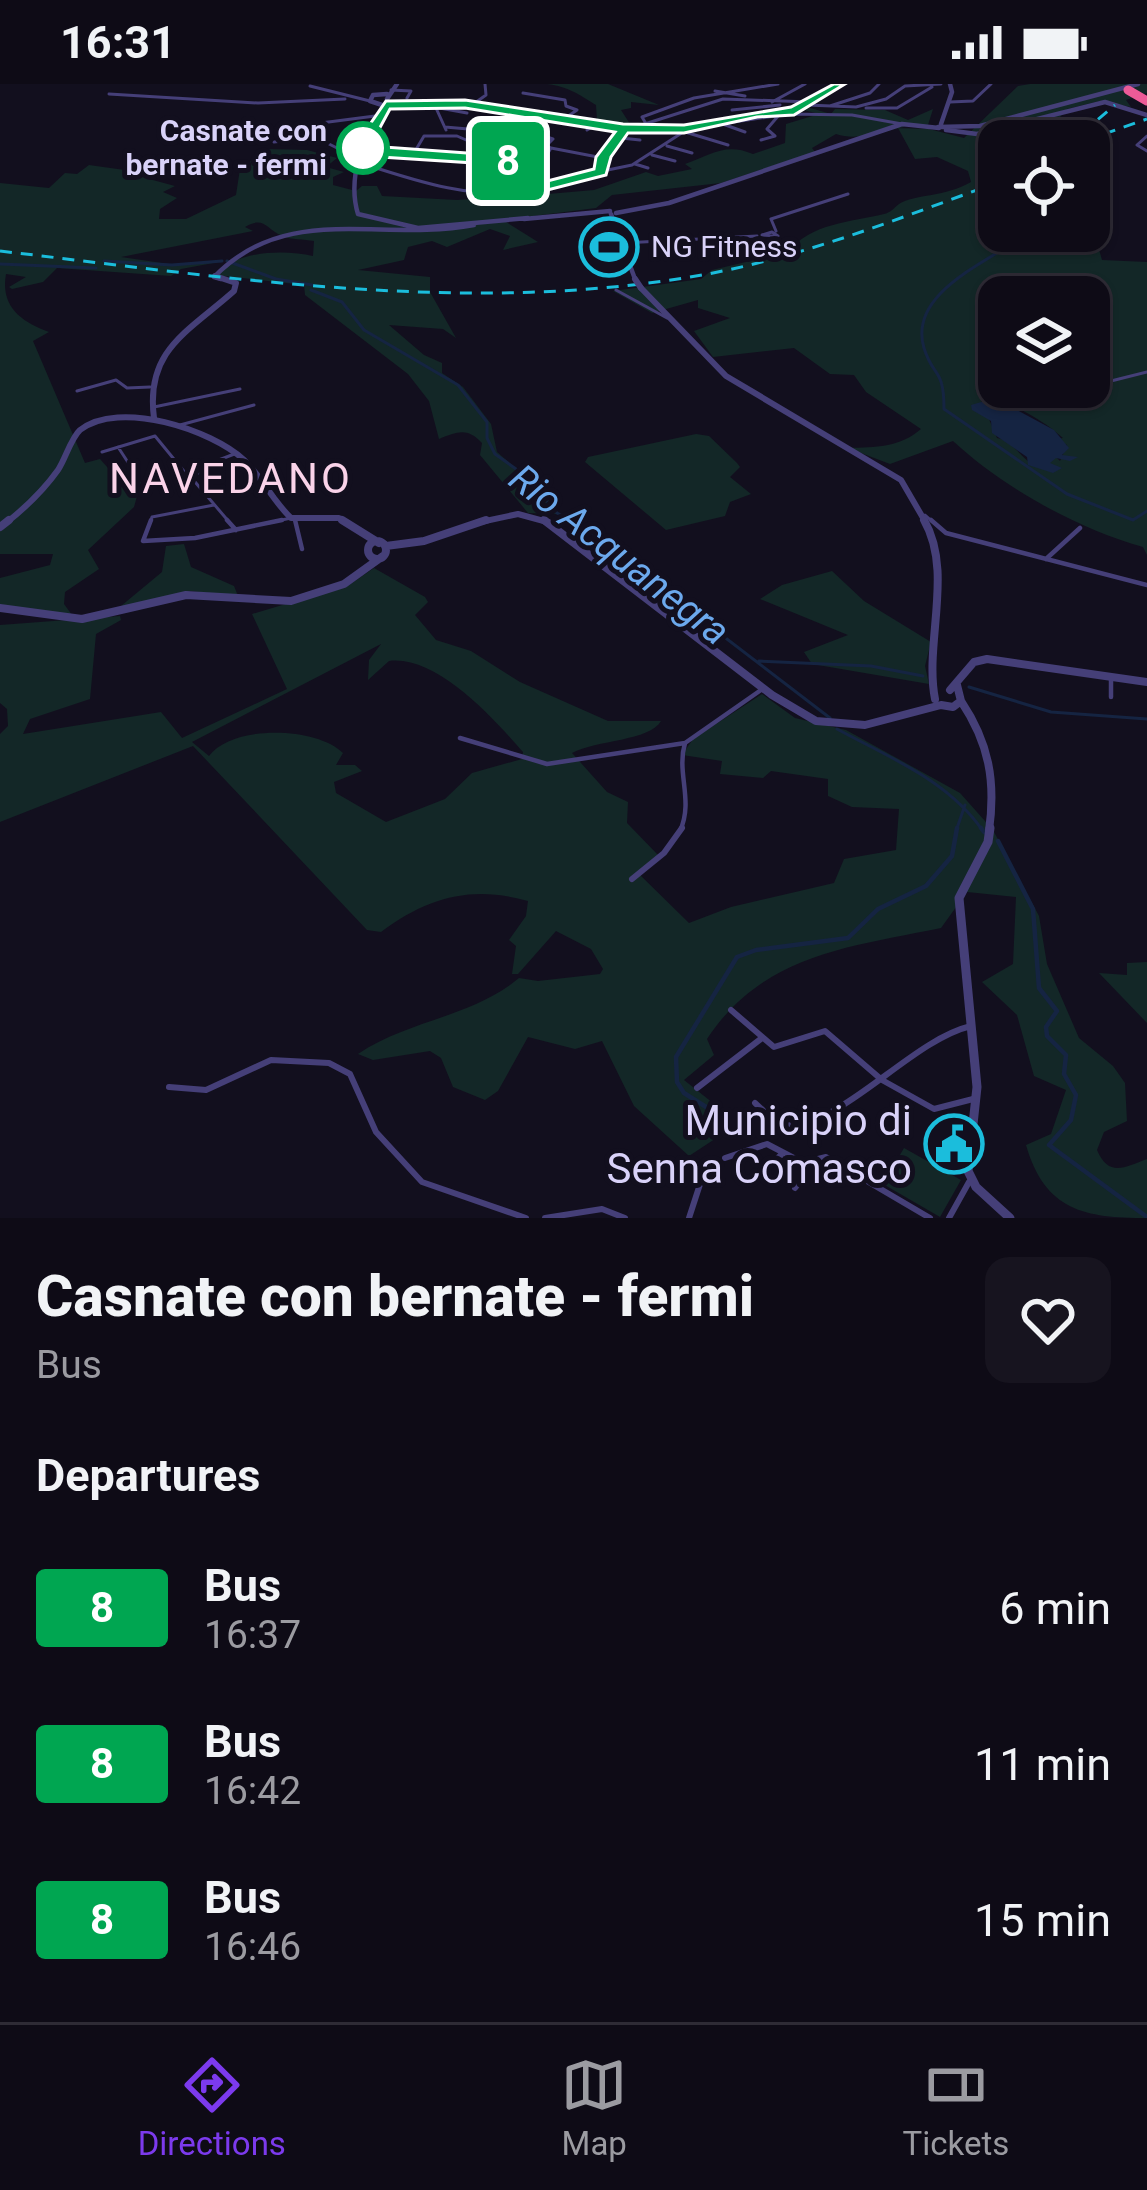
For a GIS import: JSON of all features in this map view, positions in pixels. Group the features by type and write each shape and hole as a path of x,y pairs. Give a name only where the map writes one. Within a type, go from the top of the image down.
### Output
{"street":[{"path":"297,84 345,99"},
{"path":"398,84 363,142 365,152 354,178 354,204 361,216 405,226 474,225"},
{"path":"472,105 485,95 485,84"},
{"path":"645,122 642,117 659,106 687,97 778,84"},
{"path":"772,102 805,84"},
{"path":"109,94 213,101 345,99 384,105 472,105 626,129 686,130 809,103 838,84"},
{"path":"831,106 870,93 879,84"},
{"path":"732,110 809,103 897,108 941,84"},
{"path":"945,126 950,84"},
{"path":"950,102 974,101 991,84"},
{"path":"859,107 886,99 905,86 932,87"},
{"path":"213,101 226,91"},
{"path":"370,101 373,95 411,91 407,98"},
{"path":"715,91 784,104"},
{"path":"756,116 852,116 898,125 964,127 1137,92"},
{"path":"523,93 566,100 566,106 577,110 562,120"},
{"path":"601,172 603,158 626,129 723,99 760,100"},
{"path":"945,126 977,134 1105,102 1147,115"},
{"path":"433,106 467,112"},
{"path":"433,106 446,130 482,141 516,165 518,184 530,187"},
{"path":"522,114 540,118 531,138 548,147 603,158"},
{"path":"761,140 775,136 767,129 779,115"},
{"path":"313,124 375,116"},
{"path":"717,122 745,132"},
{"path":"586,130 596,125"},
{"path":"154,436 158,420 150,387 168,349 237,286 215,279 224,263 249,244 286,232 424,233 669,203 898,125"},
{"path":"414,153 422,137 468,129"},
{"path":"361,163 448,190 514,194 635,164 686,130"},
{"path":"686,130 728,145"},
{"path":"482,141 510,134"},
{"path":"1147,136 1137,146 1147,152"},
{"path":"274,142 315,137 339,149 511,161"},
{"path":"545,158 554,139 547,137"},
{"path":"621,138 640,140"},
{"path":"667,146 692,153"},
{"path":"652,155 675,161"},
{"path":"635,164 648,168"},
{"path":"562,180 565,172"},
{"path":"622,244 761,236 774,232 771,219 848,194"},
{"path":"614,213 634,279 725,376 895,474 933,532 932,681 974,720 984,738 995,800 988,842 959,898 977,1098 968,1166 972,1181 1010,1218"},
{"path":"463,225 499,223"},
{"path":"616,290 682,327"},
{"path":"1110,381 1147,372"},
{"path":"77,391 116,380 127,388 150,387"},
{"path":"154,407 240,389"},
{"path":"174,428 208,414 254,405"},
{"path":"0,527 45,490 69,458 82,429 127,417 206,434 237,453 293,519 302,549"},
{"path":"102,452 154,436"},
{"path":"154,436 193,475 236,530"},
{"path":"118,447 133,470"},
{"path":"193,475 207,463 237,453"},
{"path":"214,505 152,517 142,538 152,544 293,519 339,518 368,546 384,550 503,516 544,519 704,638 761,690 796,715 832,726 878,725 922,711 948,696 974,662 987,659 1147,682"},
{"path":"925,515 946,532"},
{"path":"1046,559 1081,528"},
{"path":"933,532 1147,585"},
{"path":"935,549 938,537 946,532"},
{"path":"368,546 384,550"},
{"path":"368,546 369,567"},
{"path":"0,608 96,617 196,594 291,601 344,584 384,550"},
{"path":"1111,676 1112,697"},
{"path":"460,738 547,764 685,743 761,690"},
{"path":"632,879 662,856 685,818 688,794 680,755 685,743"},
{"path":"731,1010 762,1038 782,1047 825,1031 879,1078 934,1109 977,1098"},
{"path":"755,1103 781,1127 793,1127 879,1078 933,1038 970,1026"},
{"path":"697,1088 762,1038"},
{"path":"169,1087 206,1090 271,1060 339,1067 350,1074 376,1132 415,1177 432,1188 526,1218"},
{"path":"725,1158 767,1144 811,1167"},
{"path":"755,1178 772,1168 782,1154"},
{"path":"794,1188 819,1158 829,1158 930,1218"},
{"path":"688,1218 703,1175"},
{"path":"950,1218 965,1184 972,1181"},
{"path":"545,1218 602,1209 626,1218"}],"green space":[{"path":"547,84 608,84 659,105 631,102 631,108 621,110 630,124 597,120 596,105"},
{"path":"1147,84 1147,93 1126,100 1131,107 1100,101 1067,109 1057,120 983,120 1018,86"},
{"path":"835,109 885,110 908,120 933,109 928,125 858,137 836,134 812,148 815,152 721,183 612,195 596,208 503,220 538,242 503,250 510,236 490,229 447,247 432,241 408,247 404,260 358,270 430,277 430,292 456,338 443,329 389,325 424,355 442,363 442,373 463,387 491,424 497,452 549,497 558,514 528,513 480,455 482,443 471,435 457,433 439,439 429,401 408,374 305,295 304,285 215,275 235,261 260,254 313,256 314,241 286,237 256,223 245,227 253,231 121,257 169,264 219,262 181,269 171,276 57,268 43,282 12,289 9,287 26,277 6,274 6,296 15,312 49,332 33,341 85,463 100,459 124,486 141,482 134,507 88,550 99,569 65,592 64,604 72,615 0,604 0,578 50,565 53,554 0,554 0,183 49,188 65,173 77,174 89,165 153,174 149,179 175,186 163,192 177,198 160,209 159,219 186,219 236,195 240,169 267,149 307,150 337,158 326,167 344,172 333,177 333,185 356,191 377,186 382,196 457,200 594,190 646,172 658,176 692,169 685,164 718,151 753,154 785,143 786,124 819,114 804,110 831,114"},
{"path":"978,125 978,252 1100,252 1102,260 1147,262 1147,555 1143,547 1042,505 953,441 890,464 848,448 896,443 921,429 866,392 854,375 830,374 794,348 713,357 694,331 730,318 698,308 698,300 652,313 613,291 701,279 712,270 788,252 820,229 886,213 906,201 971,182 968,171 937,157 915,159 898,128 929,129 964,138"},
{"path":"696,434 709,436 737,463 740,467 730,477 751,494 730,502 725,516 666,530 585,462 588,457"},
{"path":"184,544 191,567 234,586 238,596 190,591 115,611 162,572 166,546"},
{"path":"374,568 425,597 428,602 415,615 436,640 471,651 520,682 608,721 661,721 646,733 572,753 607,792 628,802 627,823 659,856 638,873 689,923 731,907 834,883 844,859 896,850 899,809 852,807 828,796 828,779 771,771 763,778 720,774 722,761 682,755 693,739 762,694 795,718 846,730 960,793 993,830 1039,916 1047,964 1079,1038 1113,1066 1125,1083 1127,1121 1104,1132 1097,1150 1112,1167 1147,1159 1147,1218 1105,1216 1070,1206 1044,1184 1034,1167 1026,1145 1051,1134 1066,1090 1034,1076 1017,1015 982,982 1013,964 1016,897 967,892 941,928 841,949 754,988 707,1039 714,1055 684,1080 723,1111 727,1131 689,1156 634,1106 602,1041 575,1049 528,1037 498,1091 485,1100 453,1087 441,1058 430,1051 373,1060 358,1054 398,1033 481,1002 519,978 538,981 600,974 603,969 591,949 556,931 518,974 512,974 516,946 509,940 526,916 528,901 488,894 451,897 416,910 381,932 367,930 193,746 0,822 0,734 8,726 7,709 0,703 0,625 120,616 121,620 96,634 90,699 30,719 23,734 161,712 182,738 287,689 252,614 349,585","holes":["381,644 369,660 368,680 389,661 407,662 445,678 497,723 523,752 522,759 472,773 445,799 386,822 336,793 334,782 362,771 355,765 336,765 343,753 331,744 296,734 255,734 236,738 209,756 192,742"]},
{"path":"832,571 864,601 931,642 925,666 929,684 812,664 804,652 848,635 760,599 782,585"},
{"path":"1147,962 1147,1023 1099,973 1127,975 1127,963"},
{"path":"904,1148 961,1180 940,1217 883,1184"}],"water":[{"path":"971,405 1013,408 1054,430 1069,448 1062,455 1078,457 1070,461 1056,458 1050,463 1062,468 1053,473 1028,465 1027,457 992,433 991,421"}],"waterway":[{"path":"999,252 948,286 926,314 924,348 940,379 944,409 1067,494 1133,520 1147,511"},
{"name":"Rio Acquanegra","path":"104,261 172,265 222,261"},
{"name":"Rio Acquanegra","path":"227,261 276,279 312,285"},
{"name":"Rio Acquanegra","path":"0,264 96,268"},
{"name":"Rio Acquanegra","path":"311,290 342,302 364,330 458,385 487,422 487,438 495,454 523,474 557,513 590,530 600,544 629,553 659,587 830,718"},
{"path":"759,661 871,666 923,676"},
{"path":"969,687 1051,712 1147,719"},
{"name":"Rio Acquanegra","path":"837,729 935,784 964,808"},
{"name":"Rio Acquanegra","path":"957,828 964,808"},
{"name":"Rio Acquanegra","path":"964,808 983,831"},
{"name":"Rio Acquanegra","path":"714,1112 684,1093 677,1082 676,1057 737,957 756,950 848,938 878,909 926,886 952,856 957,828"},
{"name":"Rio Acquanegra","path":"981,828 984,832"},
{"name":"Rio Acquanegra","path":"998,841 1033,909 1039,988 1057,1011 1046,1027 1047,1036 1066,1055 1064,1074 1076,1095 1071,1120 1049,1145 1147,1217"}],"railway":[{"path":"1097,120 1115,105"},
{"path":"1110,132 1147,119"},
{"path":"0,251 351,288 439,293 614,287 778,258 978,190"}],"bus line":[{"name":"8","path":"622,131 604,157 601,172 532,190 518,185 516,165 508,160 365,152 362,146 375,116 386,105 465,104 623,129 684,129 757,113 794,111 838,84"}],"place":[{"name":"Casnate con bernate - fermi","path":"363,148"},
{"name":"NG Fitness","path":"609,247"},
{"name":"Municipio di Senna Comasco","path":"954,1144"}],"district":[{"name":"NAVEDANO","path":"231,478"}]}
